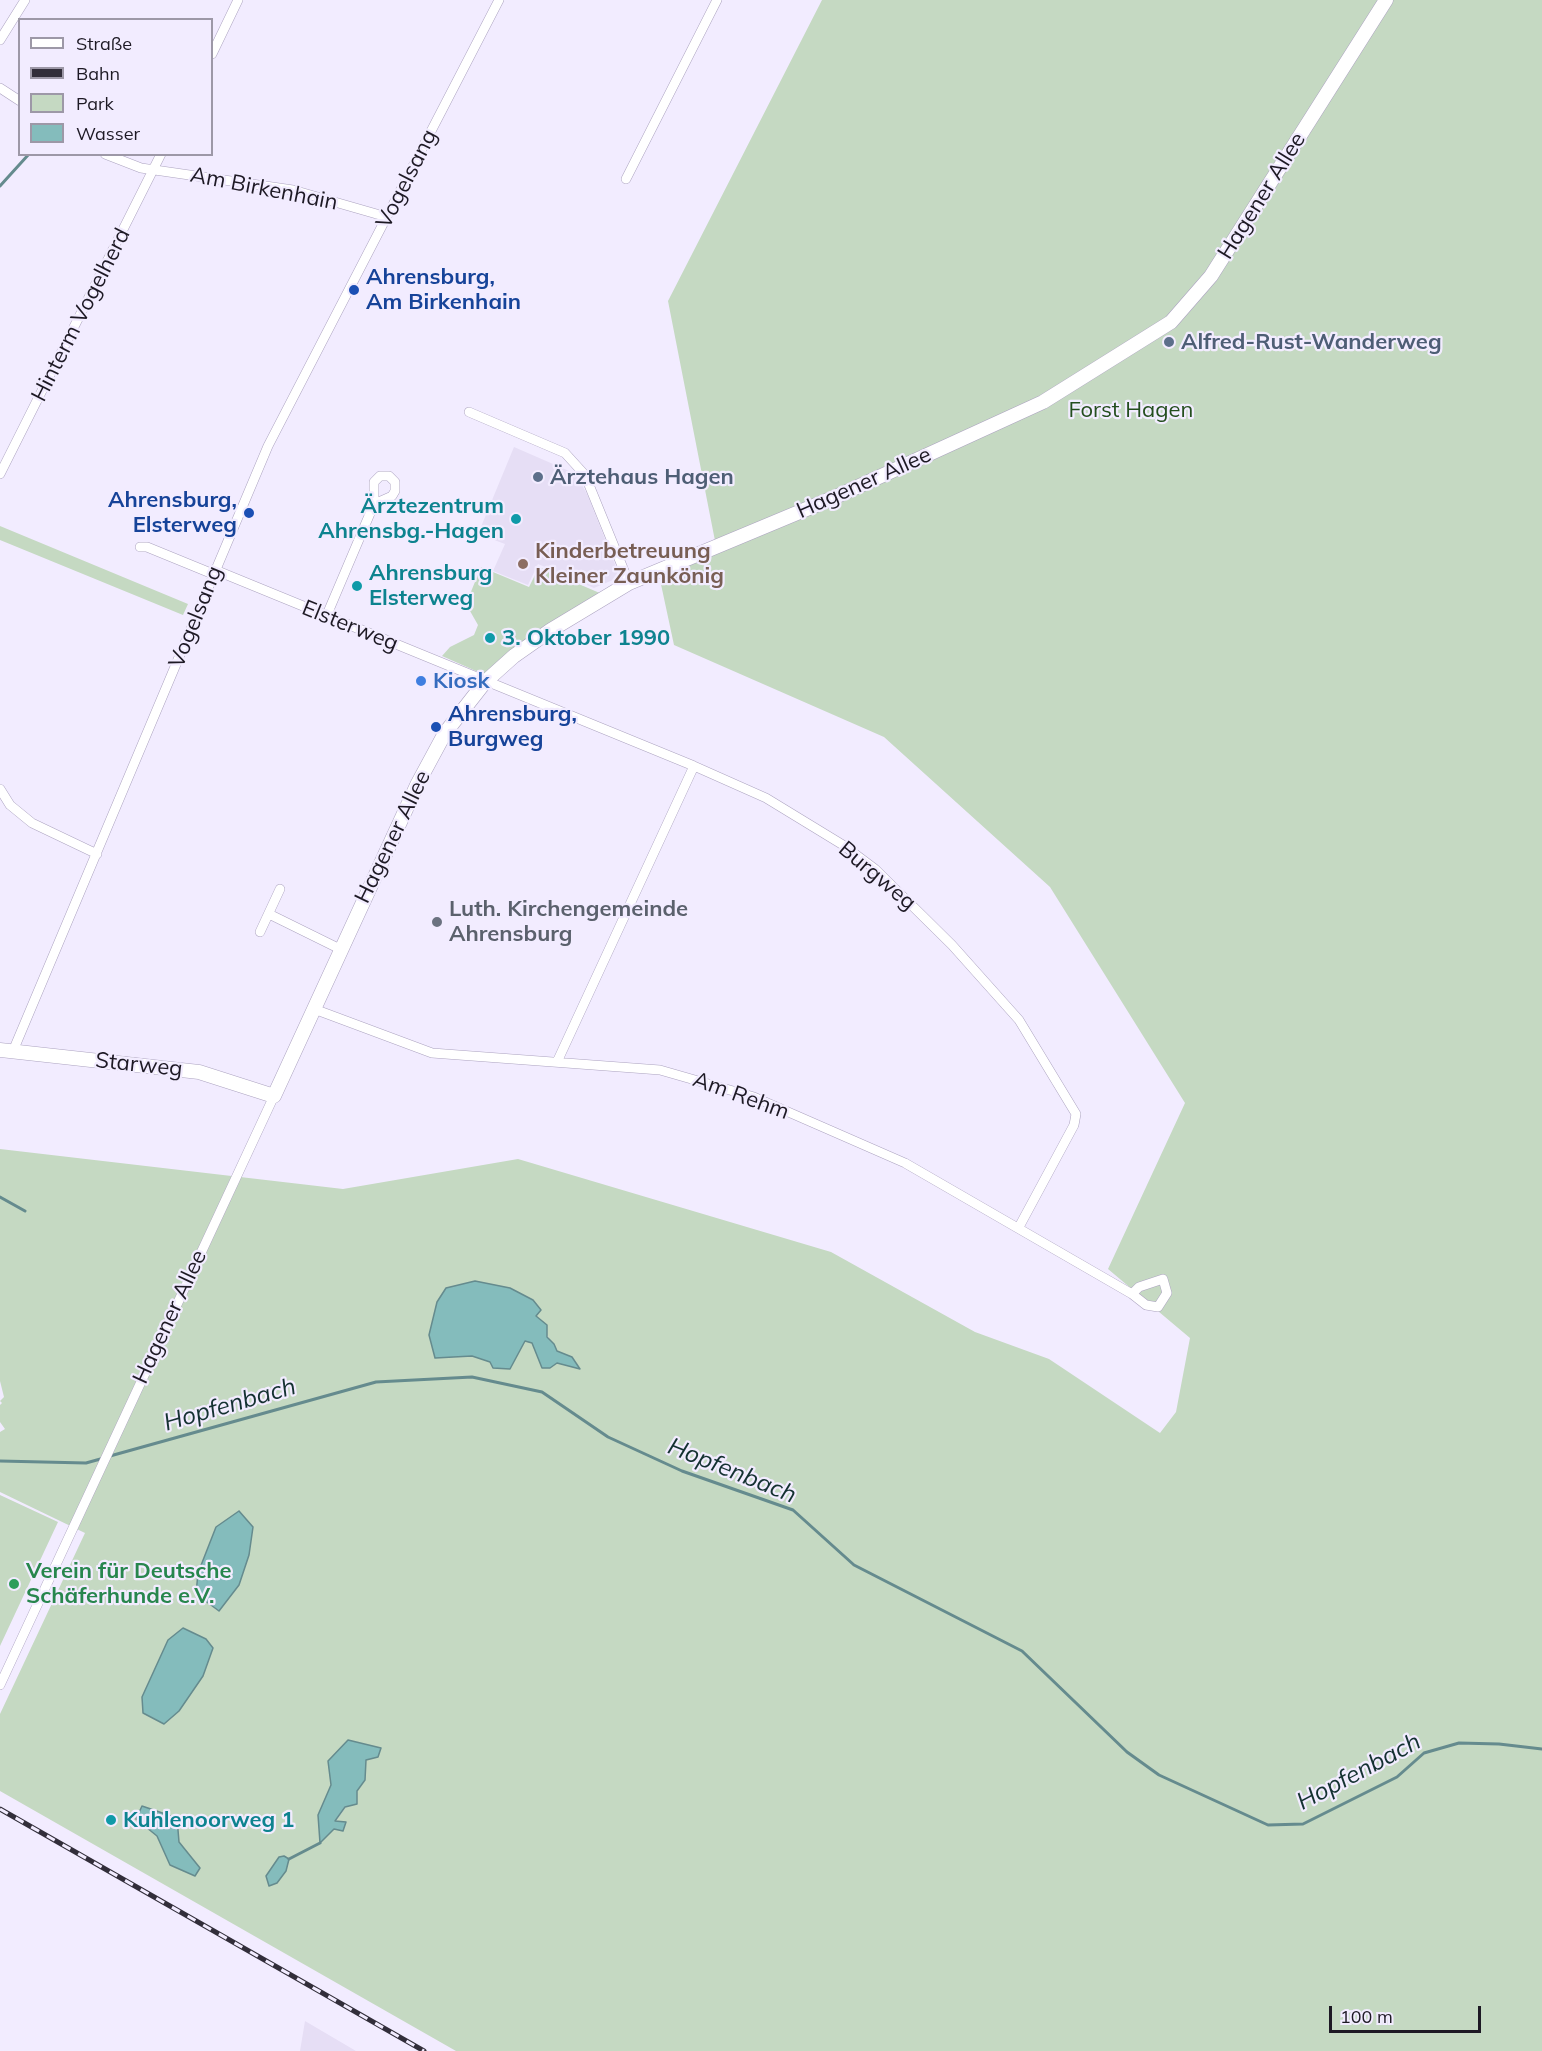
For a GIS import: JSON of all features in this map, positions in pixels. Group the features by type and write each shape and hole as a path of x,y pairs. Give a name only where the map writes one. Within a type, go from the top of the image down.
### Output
{"street":[{"path":"0,40 25,0"},
{"path":"213,52 238,0"},
{"name":"Vogelsang","path":"7,1051 97,854 214,572 294,392 500,0"},
{"path":"626,179 717,0"},
{"name":"Hagener Allee","path":"0,1685 274,1096 387,845 445,733 485,682 508,661 551,630 629,583 833,498 1043,402 1171,322 1224,257 1386,0"},
{"path":"0,88 18,100"},
{"name":"Am Birkenhain","path":"109,156 124,163 293,190 387,218"},
{"name":"Hinterm Vogelherd","path":"0,474 160,156"},
{"path":"469,412 565,453 585,475 629,583"},
{"path":"326,616 374,504"},
{"name":"Elsterweg","path":"140,547 147,547 214,572 485,682"},
{"name":"Burgweg","path":"485,682 694,766 766,798 843,845 875,869 952,945 1018,1020 1076,1114 1074,1125 1019,1227"},
{"path":"557,1062 694,766"},
{"path":"0,789 10,805 32,823 97,854"},
{"path":"261,932 280,890"},
{"path":"269,914 340,949"},
{"name":"Am Rehm","path":"314,1009 432,1053 660,1070 754,1097 905,1163 1132,1294"},
{"name":"Starweg","path":"7,1051 199,1072 274,1096"}],"shaded area":[{"path":"514,447 576,474 588,496 620,577 594,588 538,564 528,585 493,571 505,544 478,534"},
{"path":"305,2021 356,2051 300,2051"}],"green space":[{"name":"Forst Hagen","path":"822,0 1542,0 1542,2051 456,2051 0,1791 0,1714 85,1533 0,1492 0,1432 5,1429 0,1422 2,1403 0,1401 4,1397 0,1381 0,1149 343,1189 518,1159 831,1252 975,1332 1049,1359 1160,1433 1176,1412 1190,1338 1108,1269 1185,1103 1050,887 884,737 674,645 659,575 717,551 668,301","holes":["475,1281 510,1288 535,1316 557,1351 572,1357 578,1368 557,1363 532,1343 525,1341 510,1369 493,1368 490,1362 472,1356","381,1748 366,1760 365,1780 321,1842 318,1815 331,1785","177,1818 179,1842 199,1868 170,1865 157,1836"]},
{"path":"0,526 188,604 183,615 0,540"},
{"path":"481,567 529,587 539,567 602,594 485,675 442,656 450,647 474,635 478,625 466,604"},
{"name":"Verein für Deutsche Schäferhunde e.V.","path":"0,1495 58,1522 0,1646"}],"water":[{"path":"475,1281 510,1288 533,1300 541,1310 536,1316 547,1325 547,1337 557,1351 572,1357 580,1369 557,1363 550,1368 542,1368 532,1343 525,1341 510,1369 493,1368 490,1362 472,1356 435,1358 429,1335 437,1302 446,1288"},
{"path":"239,1511 253,1527 249,1555 239,1585 219,1611 196,1594 198,1573 216,1527"},
{"path":"183,1628 206,1639 213,1648 203,1676 179,1711 164,1724 143,1713 142,1697 168,1640"},
{"path":"348,1740 381,1748 378,1757 366,1760 365,1780 357,1791 357,1804 345,1807 335,1821 346,1822 343,1831 334,1829 320,1843 318,1815 331,1785 328,1761"},
{"path":"142,1806 177,1818 179,1842 200,1868 195,1876 170,1865 157,1836 136,1819"},
{"path":"284,1856 289,1859 286,1871 277,1883 269,1886 266,1876 279,1857"}],"waterway":[{"path":"0,186 27,156"},
{"path":"0,1197 25,1211"},
{"name":"Hopfenbach","path":"110,1456 376,1382 472,1377 542,1392 608,1437 682,1471 793,1510 854,1565 1022,1651 1127,1752 1159,1775 1268,1825 1303,1824 1397,1777 1424,1753 1459,1743 1499,1744 1542,1749"},
{"name":"Hopfenbach","path":"0,1461 86,1463 104,1458"},
{"path":"289,1859 320,1843"}],"railway":[{"path":"0,1809 424,2051"}],"place":[{"name":"Ahrensburg, Am Birkenhain","path":"354,290"},
{"name":"Alfred-Rust-Wanderweg","path":"1169,342"},
{"name":"Ärztehaus Hagen","path":"538,477"},
{"name":"Ahrensburg, Elsterweg","path":"249,513"},
{"name":"Ärztezentrum Ahrensbg.-Hagen","path":"516,519"},
{"name":"Kinderbetreuung Kleiner Zaunkönig","path":"523,564"},
{"name":"Ahrensburg Elsterweg","path":"357,586"},
{"name":"3. Oktober 1990","path":"490,638"},
{"name":"Kiosk","path":"421,681"},
{"name":"Ahrensburg, Burgweg","path":"436,727"},
{"name":"Luth. Kirchengemeinde Ahrensburg","path":"437,922"},
{"name":"Verein für Deutsche Schäferhunde e.V.","path":"14,1584"},
{"name":"Kuhlenoorweg 1","path":"111,1820"}]}
